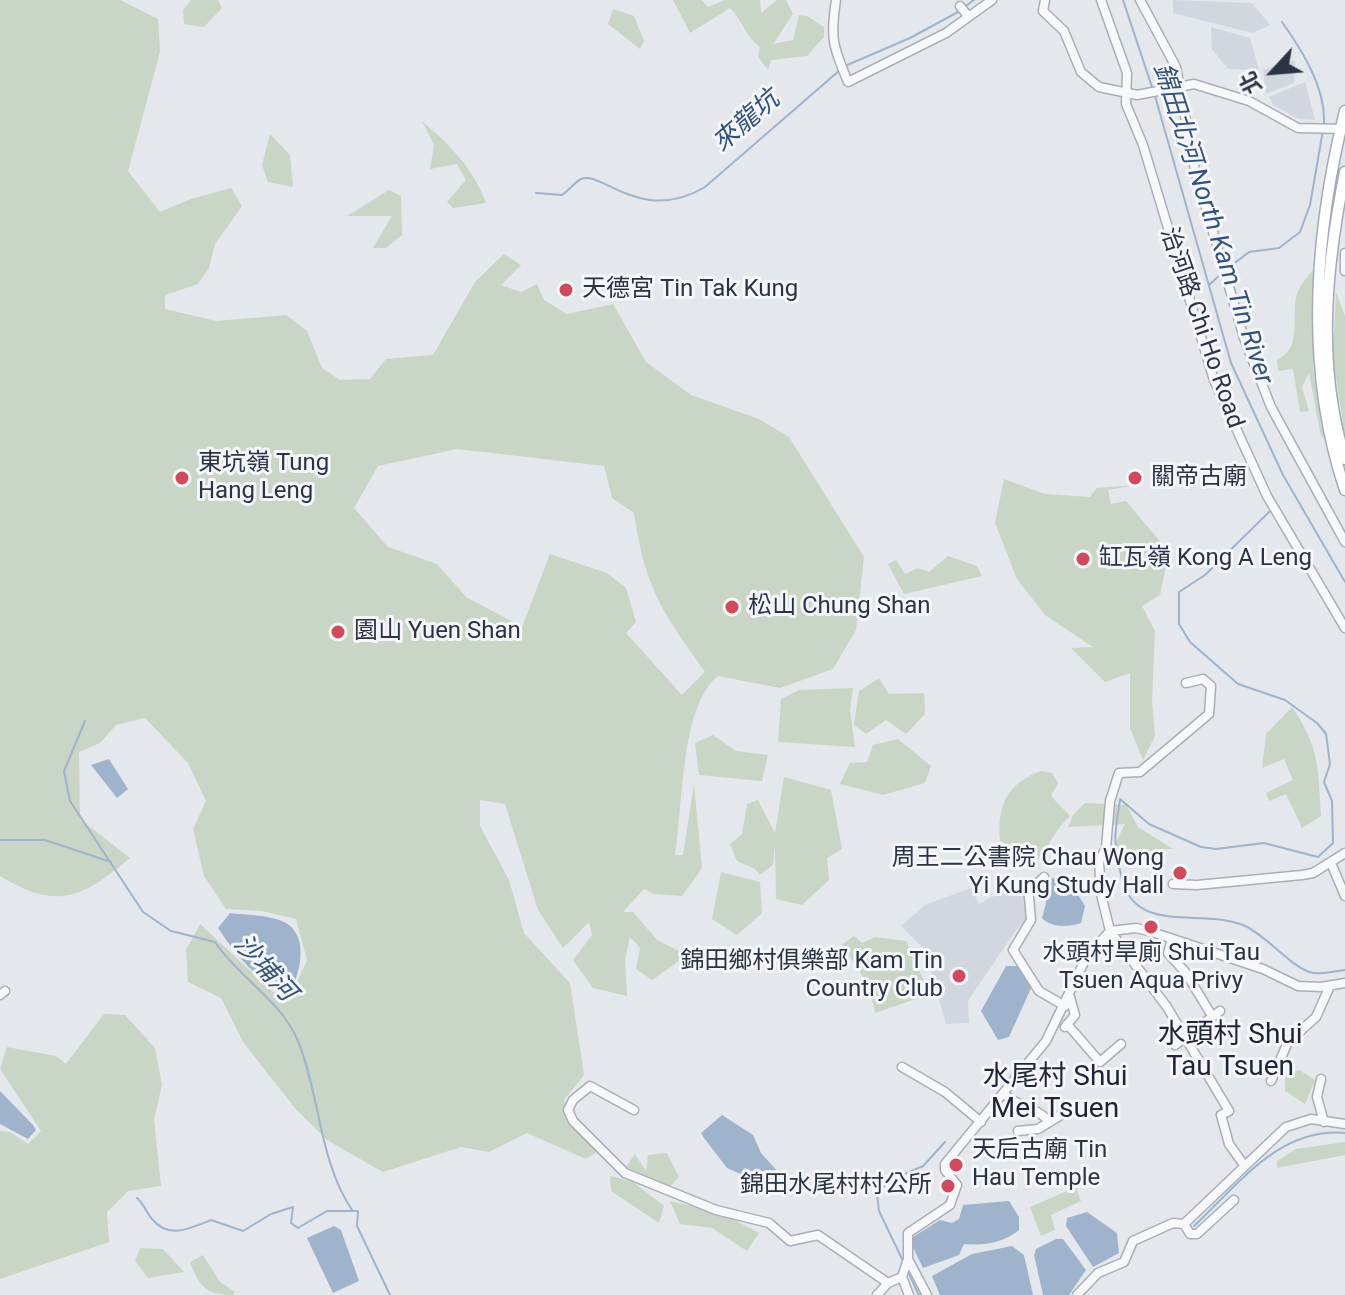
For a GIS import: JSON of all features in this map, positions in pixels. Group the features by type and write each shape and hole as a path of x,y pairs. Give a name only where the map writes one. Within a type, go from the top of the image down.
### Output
{"main road":[{"path":"1345,111 1338,129 1322,248 1317,333 1322,402 1345,490"},
{"path":"1345,172 1331,256 1326,325 1331,399 1345,459"}],"street":[{"path":"836,0 830,28 848,82 914,51 992,0"},
{"path":"1045,0 1043,11 1064,31 1070,50 1088,80 1126,95 1181,84 1216,89 1249,101 1298,128 1338,129"},
{"name":"治河路 Chi Ho Road","path":"1101,0 1127,73 1126,104 1143,145 1214,380 1267,496 1345,628"},
{"path":"1140,0 1176,67 1195,170 1227,284 1271,407 1324,495 1345,542"},
{"path":"960,6 968,16"},
{"path":"1345,253 1345,271"},
{"path":"1186,683 1203,679 1211,686 1209,714 1140,772 1119,773 1110,801 1106,848 1099,861 1101,894 1110,931 1167,1007 1229,1111 1221,1115 1229,1144 1244,1165"},
{"path":"1173,884 1197,885 1302,875 1331,863 1345,853"},
{"path":"1331,863 1345,896"},
{"path":"1044,877 1025,885 1031,920 1013,950 1039,991 1065,1006"},
{"path":"909,1295 903,1274 908,1259 908,1233 950,1205 957,1185 944,1167 1046,1041 1086,958 1110,931 1136,928 1263,969 1298,986 1345,983"},
{"path":"1172,939 1168,953 1216,1014 1206,1025 1175,1045"},
{"path":"1271,1081 1288,1042 1316,1017 1330,986"},
{"path":"1070,996 1075,1015 1065,1026 1100,1062 1121,1044"},
{"path":"902,1067 945,1092 981,1122"},
{"path":"1321,1079 1317,1097 1324,1122"},
{"path":"634,1110 590,1086 573,1100 568,1110 573,1121 625,1173 716,1210 771,1223 790,1241 818,1235 888,1283"},
{"path":"1004,1094 1012,1101 1040,1111 1050,1122"},
{"path":"1018,1131 1038,1129 1064,1113"},
{"path":"1077,1295 1098,1273 1124,1262 1133,1241 1173,1223 1184,1224 1286,1127 1311,1119 1345,1124"},
{"path":"1184,1224 1190,1234 1197,1234 1231,1202 1236,1212"},
{"path":"908,1259 927,1295"},
{"path":"877,1295 888,1283 903,1274"}],"shaded area":[{"path":"1173,0 1252,3 1270,25 1253,33 1173,13"},
{"path":"1211,27 1250,38 1259,70 1228,69 1212,49"},
{"path":"1295,60 1294,83 1266,94 1263,70"},
{"path":"1305,82 1315,120 1299,119 1273,105 1269,97"},
{"name":"錦田鄉村俱樂部 Kam Tin Country Club","path":"1015,885 1026,888 1028,919 1016,930 968,1001 969,1023 946,1024 925,950 901,926 925,905 971,888 979,904"}],"green space":[{"path":"0,0 120,0 158,19 160,52 128,171 160,212 231,188 242,206 215,244 209,268 198,284 165,295 165,309 216,321 286,315 307,331 322,368 340,380 370,379 386,359 433,355 475,282 504,254 521,265 501,285 521,292 537,284 544,300 567,314 613,304 646,362 691,395 759,419 789,437 864,557 856,630 833,669 780,688 718,676 706,690 696,710 685,760 675,855 683,855 694,784 702,868 682,896 654,894 644,889 623,912 633,912 657,940 687,955 652,980 636,969 640,948 630,937 625,959 627,996 593,988 573,960 592,935 589,922 563,948 538,910 505,804 480,800 480,826 509,880 524,933 570,983 584,1075 564,1100 571,1124 597,1152 586,1159 527,1133 489,1152 461,1147 383,1172 327,1140 294,1107 243,1042 221,998 188,982 186,950 200,924 273,992 292,993 307,960 296,919 262,911 226,909 204,876 193,829 206,801 188,763 145,718 116,725 100,743 79,752 80,819 130,858 97,883 68,895 38,894 0,876","holes":["457,449 604,466 612,498 634,513 644,561 658,598 705,672 682,695 626,633 636,622 626,588 607,573 550,554 522,627 466,597 437,564 388,547 354,508 378,466"]},
{"path":"191,0 218,0 222,8 204,27 184,24 183,10"},
{"path":"673,0 701,0 708,7 725,0 760,0 761,13 777,0 786,0 793,14 773,44 793,40 799,15 807,16 824,27 824,37 807,56 771,60 768,70 758,57 760,47 730,8 690,33"},
{"path":"613,9 634,16 644,41 640,49 608,24"},
{"path":"422,121 460,158 486,203 453,208 447,202 466,180 457,164 430,169 434,145"},
{"path":"270,134 290,155 293,187 268,182 262,165"},
{"path":"389,190 401,196 402,235 386,248 373,248 392,216 347,216"},
{"path":"1316,266 1313,367 1324,439 1309,373 1302,387 1309,411 1300,412 1293,369 1278,371 1277,360 1291,347 1297,294"},
{"path":"1336,292 1345,316 1345,436 1333,357"},
{"path":"1004,479 1045,494 1090,497 1097,488 1136,485 1108,490 1111,504 1126,501 1169,552 1160,595 1142,606 1155,631 1152,700 1155,736 1143,760 1130,728 1130,673 1105,682 1071,648 1093,647 1045,615 1017,579 995,523"},
{"path":"948,556 977,566 982,576 904,594 888,564 896,560 905,574 918,568 929,572"},
{"path":"879,678 889,694 924,693 925,714 906,734 886,720 866,734 854,725 859,691"},
{"path":"853,688 850,710 855,747 778,742 781,699 799,690"},
{"path":"1292,707 1313,747 1319,784 1321,816 1302,828 1286,794 1269,801 1266,793 1293,780 1284,759 1262,768 1266,734"},
{"path":"713,735 736,751 768,755 762,781 699,775 695,743"},
{"path":"898,739 931,766 925,783 883,795 840,784 850,763 867,762 873,745"},
{"path":"1041,771 1052,773 1058,783 1051,796 1070,816 1036,861 1000,841 999,828 1006,798 1019,782"},
{"path":"784,777 831,790 842,849 827,858 829,880 802,905 776,899 775,845 773,865 760,875 755,869 737,861 730,844 742,834 747,804 758,800 775,833"},
{"path":"1085,803 1126,805 1138,827 1173,849 1157,849 1130,869 1111,853 1125,824 1068,827 1073,815"},
{"path":"721,872 760,882 762,913 737,935 712,919"},
{"path":"854,936 862,943 875,937 906,941 930,994 875,1013 869,986 842,945"},
{"path":"104,1014 125,1015 155,1048 162,1085 154,1119 161,1186 128,1191 107,1212 109,1242 0,1279 0,1131 10,1132 28,1144 41,1131 0,1069 7,1047 56,1056 66,1064"},
{"path":"1299,1070 1315,1080 1305,1104 1285,1091 1285,1075"},
{"path":"1345,1142 1345,1155 1277,1168 1277,1161 1296,1149"},
{"path":"667,1153 679,1177 669,1187 626,1167 635,1154 646,1171 648,1155"},
{"path":"610,1176 632,1181 664,1206 659,1223 611,1191"},
{"path":"1076,1187 1081,1201 1051,1215 1055,1230 1041,1236 1030,1207"},
{"path":"670,1201 721,1213 759,1233 747,1251 712,1228 680,1224"},
{"path":"140,1248 163,1249 184,1272 148,1278 135,1261"},
{"path":"203,1255 220,1282 235,1292 233,1295 210,1291 197,1278 190,1262"}],"water":[{"path":"109,759 128,789 117,798 91,765"},
{"path":"1053,878 1068,885 1082,901 1085,906 1081,923 1060,926 1042,918 1046,903 1043,882"},
{"path":"230,913 263,916 291,926 300,943 301,953 298,973 290,991 258,976 232,947 218,928"},
{"path":"1006,966 1018,966 1032,986 1009,1037 998,1040 981,1011"},
{"path":"0,1091 36,1130 28,1139 0,1124"},
{"path":"722,1115 753,1135 761,1153 779,1173 773,1182 765,1185 727,1168 704,1138 701,1133"},
{"path":"1009,1201 1019,1217 1019,1230 993,1243 964,1244 959,1255 923,1268 911,1243 913,1237 940,1220 952,1223 959,1219 963,1205"},
{"path":"1087,1212 1117,1233 1119,1253 1093,1267 1066,1226 1067,1218"},
{"path":"334,1226 341,1230 359,1281 333,1293 307,1238"},
{"path":"1056,1239 1063,1239 1086,1270 1069,1295 1043,1295 1034,1255 1036,1249"},
{"path":"1012,1246 1024,1255 1033,1295 940,1295 932,1276 972,1254"}],"waterway":[{"name":"來龍坑","path":"963,8 974,0"},
{"name":"錦田北河 North Kam Tin River","path":"1123,0 1153,90"},
{"name":"來龍坑","path":"845,66 910,38 958,12"},
{"path":"1282,22 1305,57 1317,83 1324,124"},
{"name":"來龍坑","path":"536,193 562,195 581,179 590,178 643,199 662,201 682,197 705,187 840,70"},
{"name":"錦田北河 North Kam Tin River","path":"1155,96 1231,363 1283,475 1345,582"},
{"path":"1227,269 1249,252 1279,248 1300,232 1310,205 1323,130"},
{"path":"1209,285 1222,273"},
{"path":"1120,799 1149,824 1201,847 1216,849 1264,843 1318,857 1333,843 1332,801 1324,782 1330,764 1326,734 1317,723 1285,700 1238,684 1190,642 1179,624 1179,592 1205,575 1271,510"},
{"name":"沙埔河","path":"85,721 64,771 70,801 143,912 171,931 215,942 290,1026 305,1062 333,1171 352,1210"},
{"path":"1120,800 1117,857 1129,896 1141,907 1155,914 1226,920 1243,925 1306,971 1345,970"},
{"path":"0,840 45,840 111,862"},
{"path":"1194,1226 1244,1177 1280,1149 1300,1139 1345,1133"},
{"path":"904,1263 879,1211 877,1194 889,1181 923,1166 945,1142"},
{"path":"137,1198 152,1219 173,1231 211,1220 243,1231 271,1214 293,1207 291,1223 298,1228 327,1211 358,1211 357,1226 390,1295"},
{"path":"908,1272 919,1295"}],"place":[{"name":"天德宮 Tin Tak Kung","path":"566,290"},
{"name":"東坑嶺 Tung Hang Leng","path":"182,478"},
{"name":"關帝古廟","path":"1135,478"},
{"name":"缸瓦嶺 Kong A Leng","path":"1083,559"},
{"name":"松山 Chung Shan","path":"732,607"},
{"name":"園山 Yuen Shan","path":"338,632"},
{"name":"周王二公書院 Chau Wong Yi Kung Study Hall","path":"1180,873"},
{"name":"水頭村旱廁 Shui Tau Tsuen Aqua Privy","path":"1151,927"},
{"name":"錦田鄉村俱樂部 Kam Tin Country Club","path":"959,976"},
{"name":"天后古廟 Tin Hau Temple","path":"956,1165"},
{"name":"錦田水尾村村公所","path":"948,1186"}],"district":[{"name":"水頭村 Shui Tau Tsuen","path":"1230,1052"},
{"name":"水尾村 Shui Mei Tsuen","path":"1055,1094"}]}
